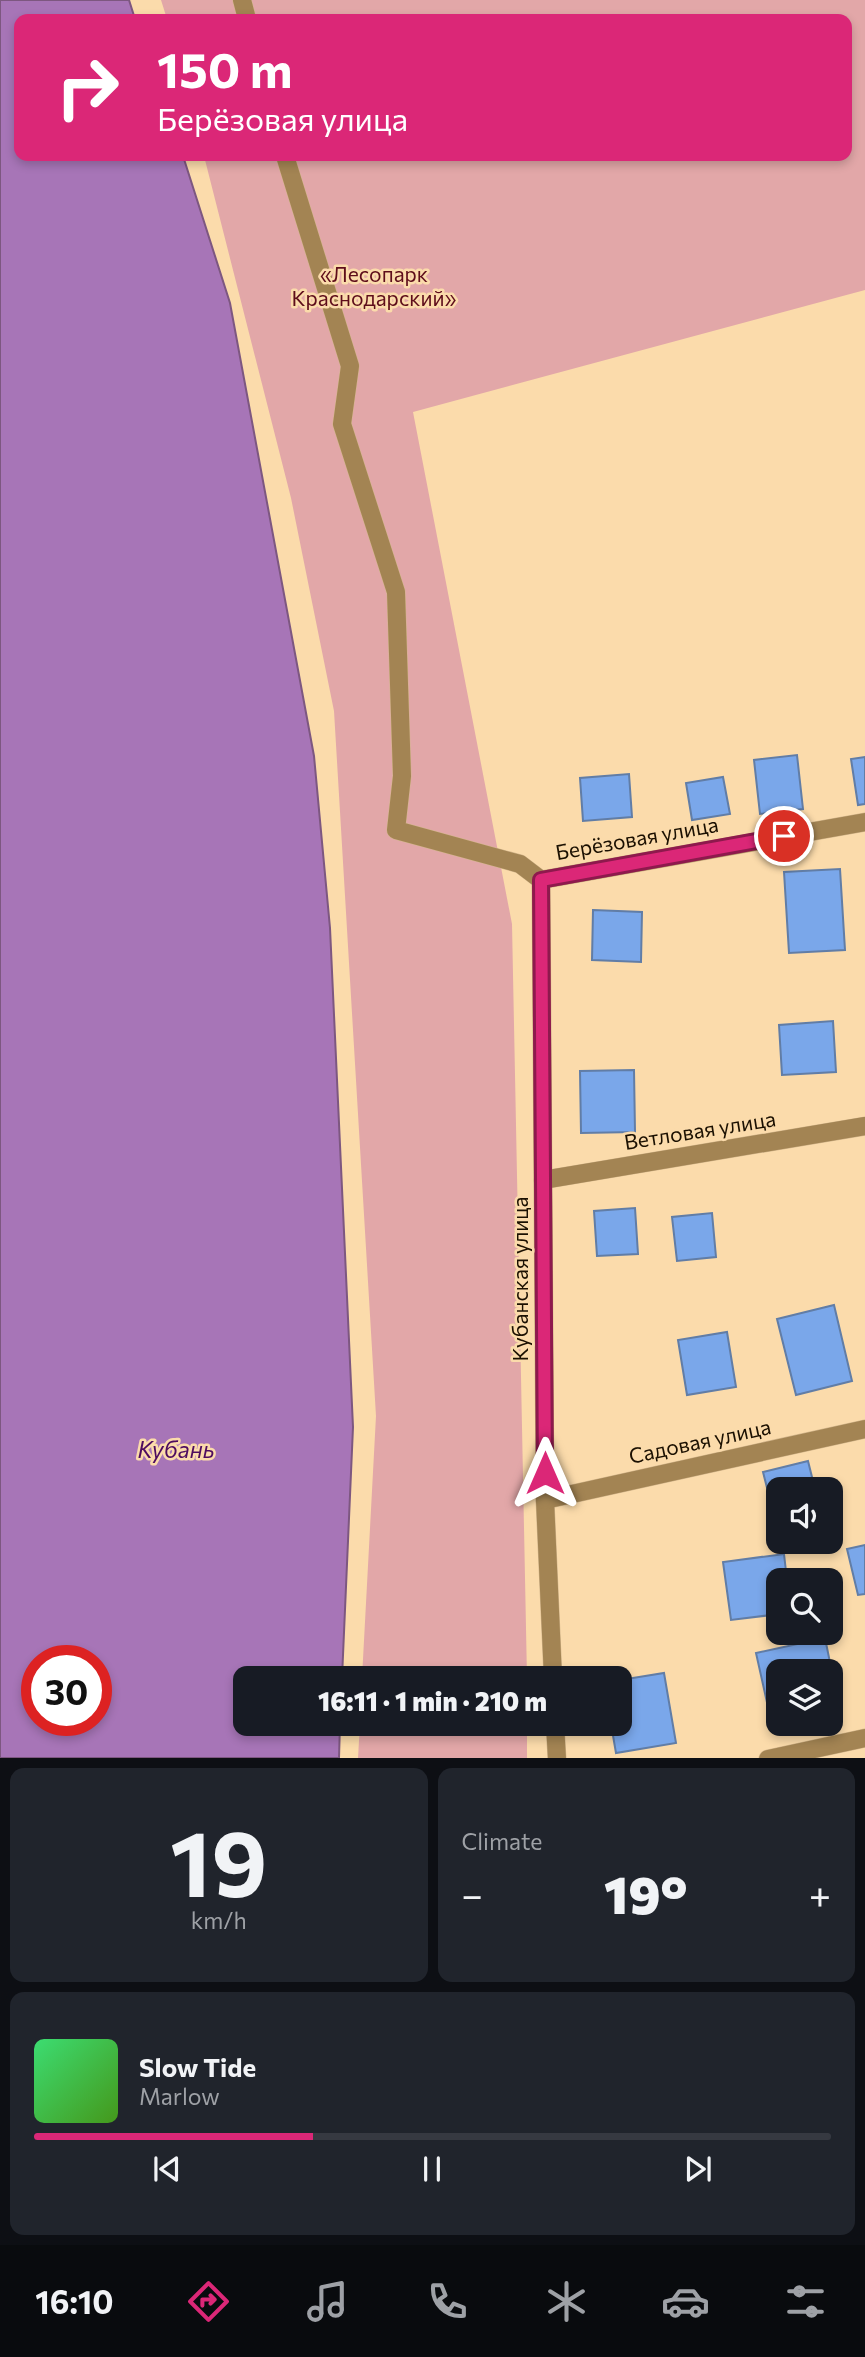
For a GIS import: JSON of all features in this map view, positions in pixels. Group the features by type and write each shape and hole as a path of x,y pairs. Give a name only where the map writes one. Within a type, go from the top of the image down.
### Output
{"street":[{"path":"287,161 350,366 342,424 396,592 402,776 396,830 520,864 541,880"},
{"name":"Берёзовая улица","path":"541,880 865,822"},
{"name":"Кубанская улица","path":"541,880 545,1500 552,1666"},
{"name":"Ветловая улица","path":"543,1180 865,1126"},
{"name":"Садовая улица","path":"545,1500 865,1429"},
{"path":"556,1736 557,1758"},
{"path":"773,1758 865,1738"}],"green space":[{"name":"«Лесопарк Краснодарский»","path":"161,0 865,0 865,290 413,412 512,924 527,1666 363,1666 376,1416 334,711 291,498 205,161 852,161 852,14 165,14"},
{"path":"359,1736 527,1736 527,1758 358,1758"}],"water":[{"name":"Кубань","path":"0,0 129,0 133,14 14,14 14,161 185,161 230,303 314,756 330,928 353,1427 343,1666 233,1666 233,1736 340,1736 339,1758 0,1758"}],"building":[{"path":"797,755 803,809 760,814 754,760"},
{"path":"865,757 865,804 858,805 851,759"},
{"path":"629,774 632,817 583,821 580,778"},
{"path":"723,777 730,814 692,820 686,783"},
{"path":"840,869 845,950 789,953 784,872"},
{"path":"593,910 642,912 641,962 592,960"},
{"path":"833,1021 836,1072 782,1075 779,1025"},
{"path":"634,1070 635,1132 581,1133 580,1071"},
{"path":"635,1208 638,1254 597,1256 594,1211"},
{"path":"712,1213 716,1257 677,1261 672,1217"},
{"path":"834,1305 852,1381 796,1395 777,1319"},
{"path":"727,1332 736,1387 687,1395 678,1340"},
{"path":"808,1461 812,1477 766,1477 766,1484 763,1472"},
{"path":"865,1545 865,1594 858,1595 847,1549"},
{"path":"784,1554 786,1568 766,1568 766,1616 731,1620 723,1562"},
{"path":"793,1645 826,1645 829,1659 766,1659 766,1698 756,1653"},
{"path":"664,1673 676,1743 616,1753 613,1736 632,1736 632,1678"}],"route":[{"path":"545,1473 541,880 784,836"}]}
